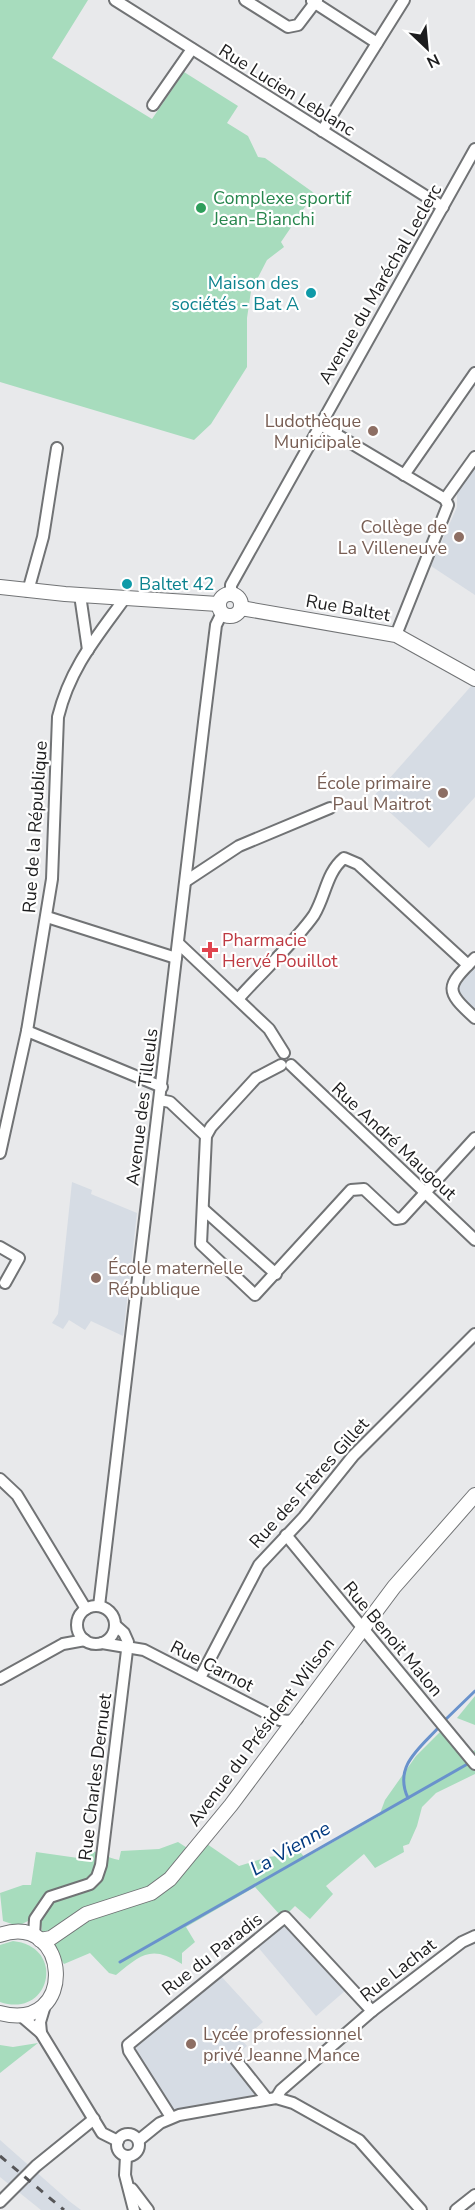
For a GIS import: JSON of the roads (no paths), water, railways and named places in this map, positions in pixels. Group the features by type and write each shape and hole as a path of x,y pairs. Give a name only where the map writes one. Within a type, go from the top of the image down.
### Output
{"street":[{"name":"Rue Lucien Leblanc","path":"115,0 443,207"},
{"path":"245,0 288,27 298,25 314,1 377,43"},
{"path":"321,131 404,0"},
{"path":"153,105 192,49"},
{"name":"Avenue du Maréchal Leclerc","path":"231,589 319,424 475,149"},
{"path":"404,475 475,373"},
{"path":"319,424 445,499 448,505 396,635"},
{"path":"28,591 43,537 57,448"},
{"path":"445,499 475,457"},
{"path":"0,587 220,609 233,616 241,608 238,596 231,589 224,595 220,609"},
{"path":"80,596 87,650"},
{"name":"Rue de la République","path":"0,1153 4,1121 27,1031 47,917 52,879 58,717 76,666 125,598"},
{"name":"Rue Baltet","path":"241,608 396,635 475,679"},
{"name":"Avenue des Tilleuls","path":"99,1606 216,626 220,609"},
{"path":"186,881 239,846 330,808"},
{"path":"178,944 238,998 313,916 324,896 332,868 344,858 358,864 472,962 454,980 451,989 452,996 475,1018"},
{"path":"47,917 176,958"},
{"name":"Rue André Maugout","path":"238,998 270,1029 284,1053 293,1057 286,1065 428,1193 475,1240"},
{"path":"27,1031 162,1086"},
{"path":"286,1065 256,1078 206,1136 201,1244 255,1295 351,1191 364,1189 396,1218 408,1216 475,1138"},
{"path":"160,1100 170,1102 206,1136"},
{"path":"203,1209 276,1274"},
{"path":"0,1247 19,1258 5,1283"},
{"name":"Rue des Frères Gillet","path":"200,1678 259,1565 304,1517 347,1462 475,1334"},
{"path":"0,1479 17,1495 86,1609"},
{"name":"Avenue du Président Wilson","path":"37,1938 51,1938 86,1914 138,1899 162,1886 179,1870 297,1719 314,1691 394,1587 475,1495"},
{"name":"Rue Benoit Malon","path":"286,1535 472,1761"},
{"path":"63,1644 86,1609 99,1606 111,1612 115,1626 127,1637 128,1648"},
{"path":"77,1624 79,1633 85,1640"},
{"path":"0,1679 63,1644 85,1640 102,1643 110,1638 115,1626"},
{"name":"Rue Carnot","path":"102,1643 144,1650 280,1720"},
{"name":"Rue Charles Dernuet","path":"37,1938 35,1920 50,1897 90,1884 97,1877 101,1865 128,1648"},
{"path":"280,1720 297,1719"},
{"path":"280,1720 286,1733"},
{"name":"Rue du Paradis","path":"171,2117 129,2051 128,2045 285,1917 372,2011"},
{"path":"0,1922 6,1934 37,1938 48,1947 57,1965 56,1986 46,2002 40,2022 41,2033 106,2136 118,2141"},
{"name":"Rue Lachat","path":"271,2099 372,2011 462,1942 475,1936"},
{"path":"8,2016 30,2013 46,2002"},
{"path":"8,2016 41,2033"},
{"path":"236,2060 271,2099"},
{"path":"138,2140 171,2117 271,2099 292,2103 359,2140 421,2210"},
{"path":"0,2202 36,2166 94,2119"},
{"path":"126,2134 133,2135 138,2140 138,2152 126,2156 118,2151 118,2141 126,2134"},
{"path":"126,2156 126,2179 134,2210"},
{"path":"126,2179 148,2210"},
{"path":"456,2210 475,2195"}],"waterway":[{"path":"444,1721 475,1691"},
{"path":"408,1798 404,1787 406,1767 417,1750 440,1726"},
{"name":"La Vienne","path":"120,1962 471,1762"}],"railway":[{"path":"0,2156 64,2210"}],"place":[{"name":"Complexe sportif Jean-Bianchi","path":"201,208"},
{"name":"Maison des sociétés - Bat A","path":"311,293"},
{"name":"Ludothèque Municipale","path":"373,431"},
{"name":"Collège de La Villeneuve","path":"459,537"},
{"name":"Baltet 42","path":"127,584"},
{"name":"École primaire Paul Maitrot","path":"443,793"},
{"name":"Pharmacie Hervé Pouillot","path":"210,950"},
{"name":"École maternelle République","path":"96,1278"},
{"name":"Lycée professionnel privé Jeanne Mance","path":"191,2044"}]}
